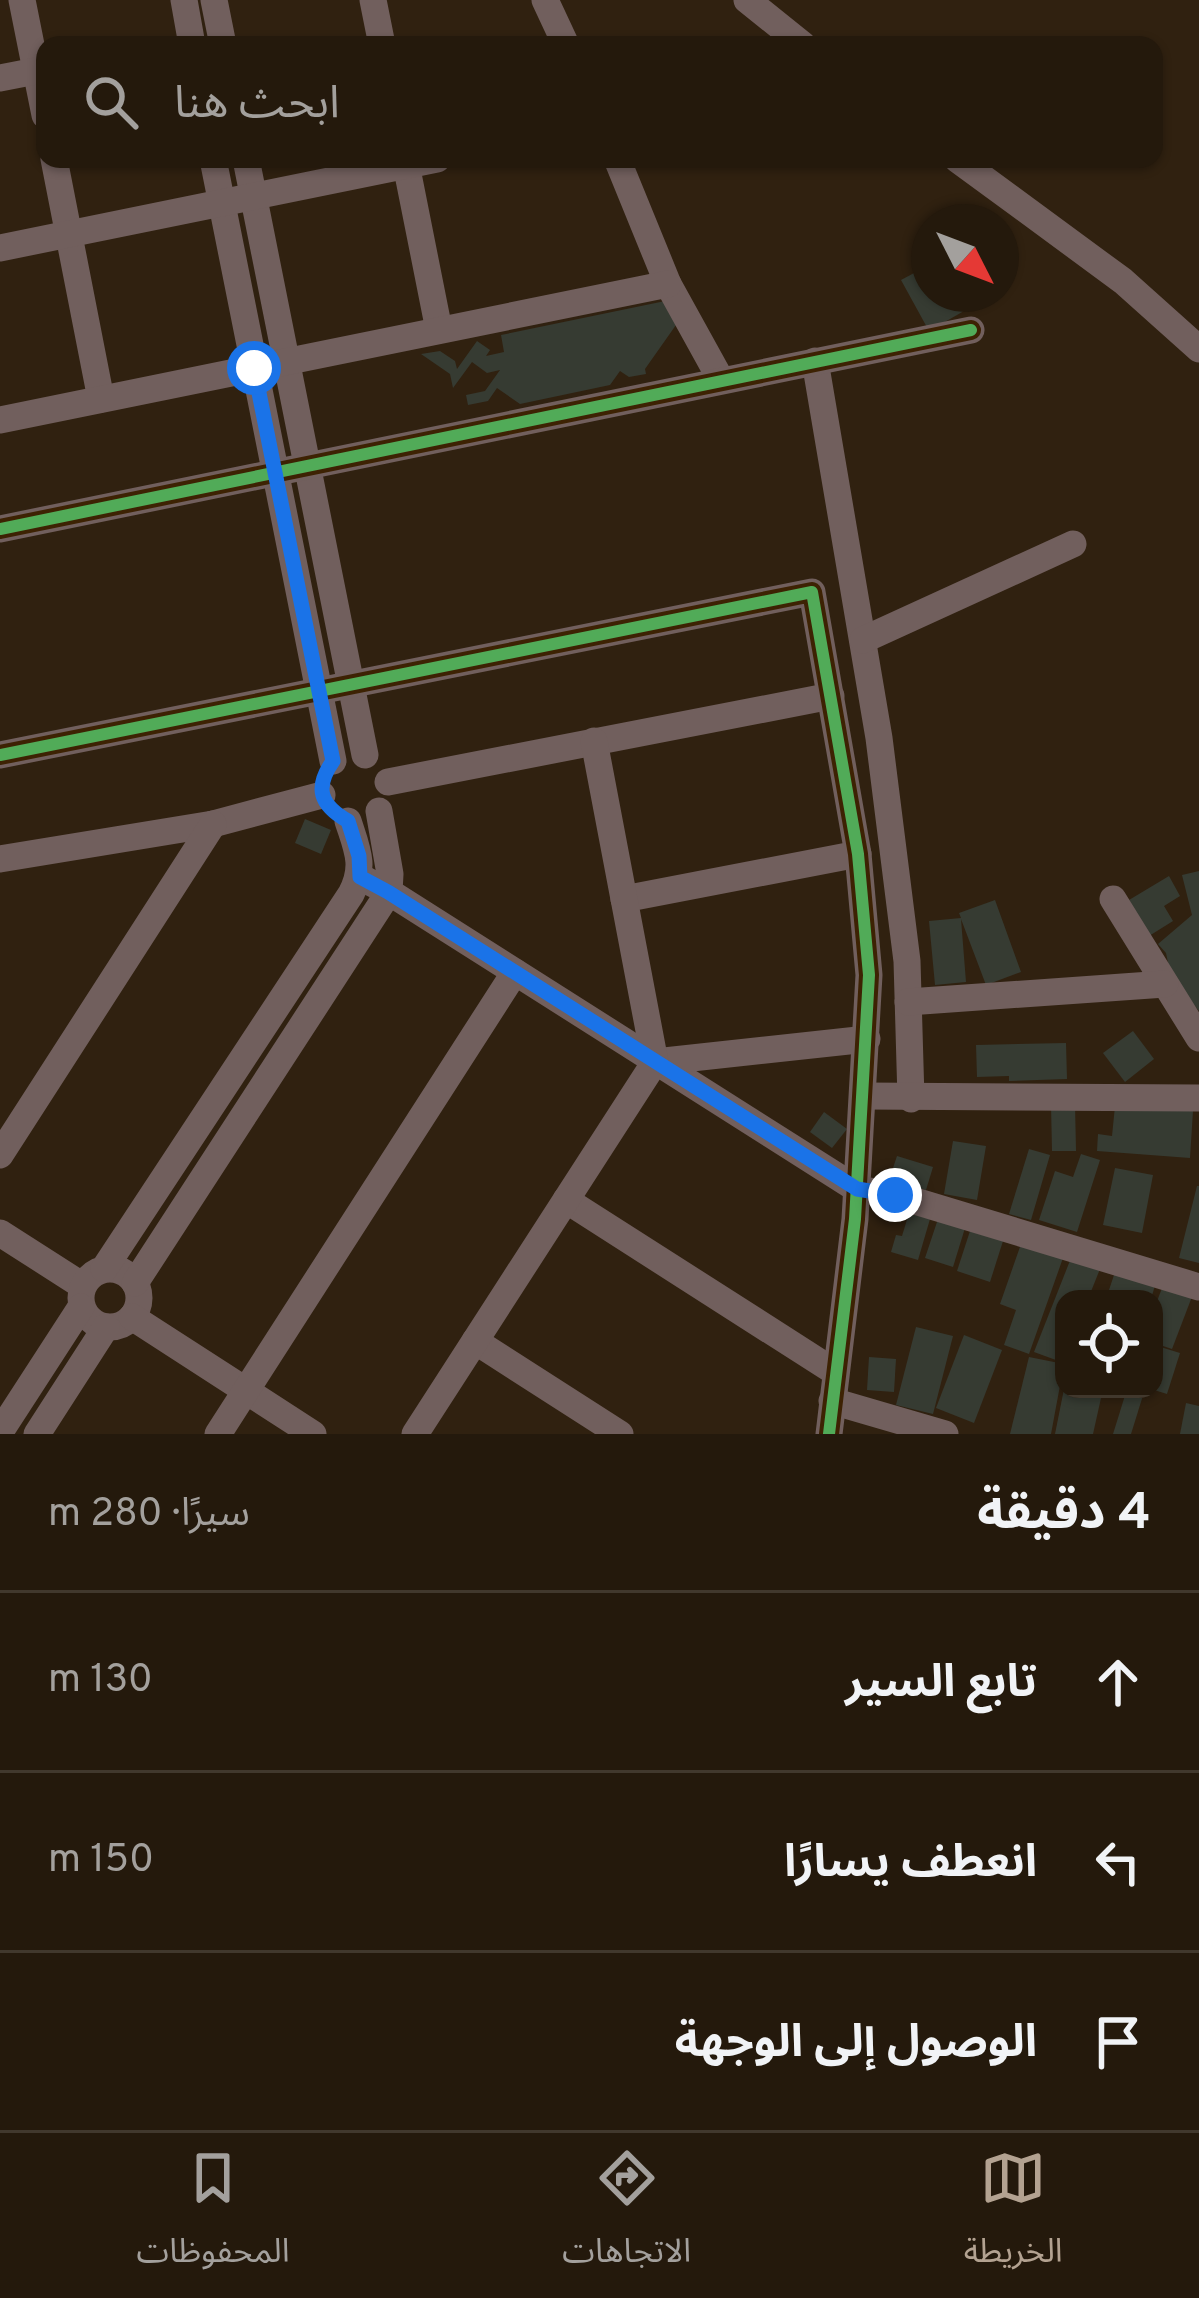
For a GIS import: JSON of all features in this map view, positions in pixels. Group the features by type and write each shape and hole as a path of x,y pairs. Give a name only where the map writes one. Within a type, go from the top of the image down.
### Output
{"street":[{"path":"0,78 36,71 22,0"},
{"path":"184,0 190,36"},
{"path":"214,0 221,36"},
{"path":"380,36 374,3 404,0"},
{"path":"545,0 562,36"},
{"path":"748,0 792,36"},
{"path":"56,168 101,399"},
{"path":"215,168 333,761"},
{"path":"248,168 365,755"},
{"path":"0,248 379,168"},
{"path":"407,168 439,330"},
{"path":"621,168 668,284 721,380"},
{"path":"969,168 1123,281 1199,350"},
{"path":"0,420 668,284"},
{"path":"0,530 971,330"},
{"path":"815,361 863,640 901,916 911,1099"},
{"path":"863,640 1073,544"},
{"path":"0,755 812,592 858,854 869,975 857,1189 829,1434"},
{"path":"388,782 830,696"},
{"path":"415,1434 655,1062 594,742"},
{"path":"349,754 365,755 380,765 388,782 387,797 379,811 365,820 348,821 331,812 322,795 322,776 333,761 349,754"},
{"path":"0,859 213,824 322,795"},
{"path":"135,1283 388,892 390,874 379,811"},
{"path":"0,1432 89,1287 360,877 348,821"},
{"path":"0,1155 213,824"},
{"path":"624,899 858,854"},
{"path":"360,877 857,1189 895,1195 1199,1287"},
{"path":"1113,899 1199,1038"},
{"path":"218,1434 515,972"},
{"path":"908,1003 1165,984"},
{"path":"655,1062 867,1039"},
{"path":"864,1096 1199,1098"},
{"path":"566,1200 834,1386 945,1434"},
{"path":"0,1233 89,1287"},
{"path":"37,1434 119,1322 138,1307 135,1283 116,1269 89,1287"},
{"path":"89,1287 86,1317 119,1322 245,1390 313,1434"},
{"path":"476,1341 620,1434"}],"building":[{"path":"911,275 911,298 901,280"},
{"path":"670,300 676,325 646,374 629,377 620,371 610,385 520,404 497,388 488,401 468,405 466,395 485,391 500,370 487,373 472,362 453,388 450,374 421,354 440,351 455,361 457,369 477,341 490,350 486,356 504,352 501,335"},
{"path":"919,312 962,312 929,331"},
{"path":"305,819 331,830 321,854 295,843"},
{"path":"1199,871 1199,1011 1171,977 1166,953 1158,944 1192,915 1182,875"},
{"path":"1169,876 1180,896 1164,906 1173,921 1149,936 1129,900"},
{"path":"995,900 1021,972 986,985 961,919 966,982 935,985 929,921 961,918 959,913"},
{"path":"1133,1031 1154,1059 1125,1082 1103,1053"},
{"path":"1066,1043 1067,1079 977,1077 976,1045"},
{"path":"1051,1104 1075,1104 1076,1151 1052,1151"},
{"path":"1115,1106 1193,1111 1190,1158 1097,1151 1098,1134 1112,1136"},
{"path":"824,1112 847,1129 832,1148 810,1132"},
{"path":"953,1141 986,1146 977,1200 944,1194"},
{"path":"1029,1149 1050,1155 1031,1220 1009,1214"},
{"path":"1081,1154 1100,1160 1077,1232 1039,1220 1055,1171 1073,1177"},
{"path":"897,1156 933,1167 926,1190 889,1180"},
{"path":"1115,1168 1153,1175 1142,1233 1103,1225"},
{"path":"1199,1186 1199,1263 1179,1258"},
{"path":"909,1213 930,1219 918,1260 891,1252"},
{"path":"938,1219 965,1228 953,1267 925,1258"},
{"path":"970,1231 1003,1241 990,1282 957,1271"},
{"path":"1021,1244 1063,1258 1029,1354 1004,1345 1016,1310 1000,1304"},
{"path":"1071,1258 1100,1269 1092,1290 1058,1290"},
{"path":"1116,1269 1156,1282 1154,1290 1109,1290"},
{"path":"1164,1283 1193,1294 1172,1349 1163,1346"},
{"path":"1055,1299 1055,1360 1034,1352"},
{"path":"916,1327 953,1336 933,1414 896,1405"},
{"path":"964,1335 1002,1350 974,1423 936,1408"},
{"path":"1163,1348 1180,1353 1167,1394 1163,1393"},
{"path":"869,1357 896,1359 894,1392 867,1390"},
{"path":"1029,1357 1055,1362 1058,1398 1051,1434 1010,1434"},
{"path":"1062,1398 1101,1398 1093,1434 1055,1434"},
{"path":"1124,1398 1142,1398 1131,1434 1113,1434"},
{"path":"1186,1403 1199,1406 1199,1434 1180,1434"}],"cycle path":[{"path":"0,529 971,330"},
{"path":"0,755 812,592 858,854 869,975 855,1219 829,1434"}],"route":[{"path":"254,368 333,761 322,776 322,795 331,812 348,821 360,877 857,1189 895,1195"}]}
